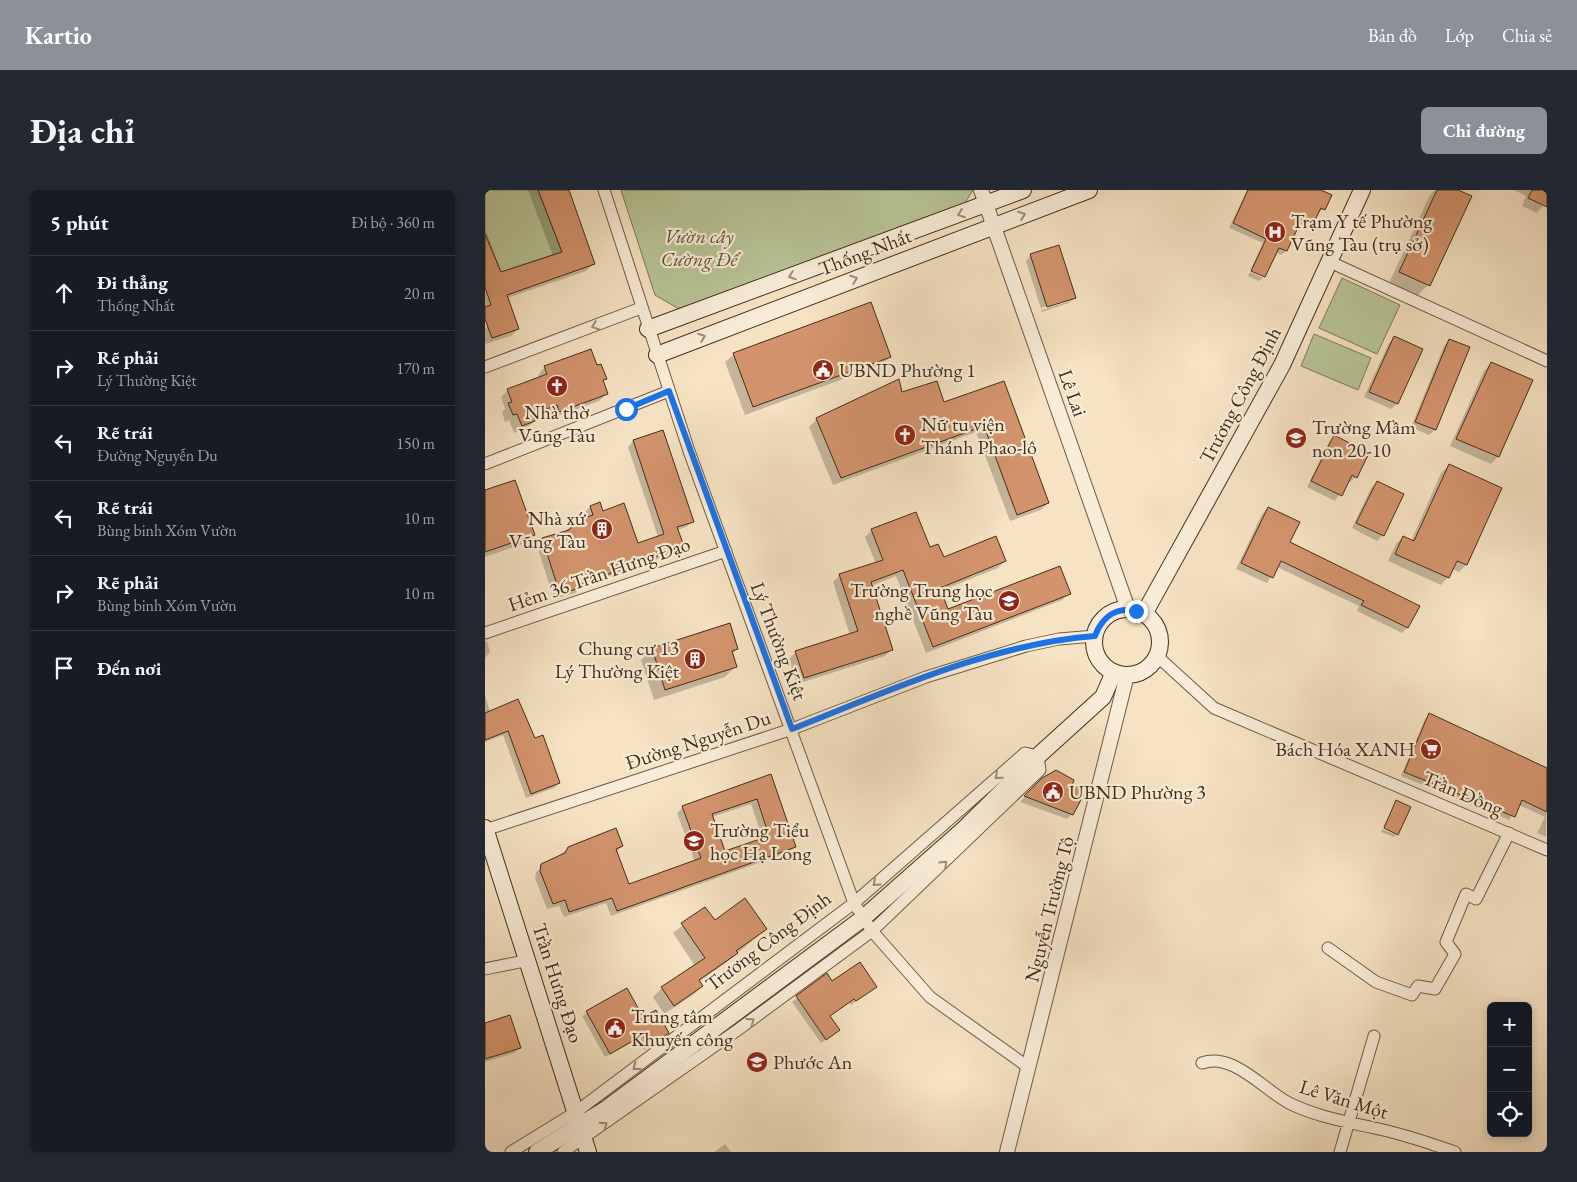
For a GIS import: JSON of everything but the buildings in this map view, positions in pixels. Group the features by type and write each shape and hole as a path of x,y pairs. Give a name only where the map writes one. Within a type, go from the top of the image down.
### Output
{"main road":[{"name":"Thống Nhất","path":"648,329 812,269 983,197 1023,190"},
{"name":"Thống Nhất","path":"657,355 1089,190"},
{"name":"Trương Công Định","path":"1136,612 1282,365 1362,190"},
{"path":"812,269 821,292"},
{"path":"1136,612 1150,619 1159,633 1160,641 1157,656 1141,672 1121,673 1100,661 1096,653 1095,636 1103,620 1111,614 1136,612"},
{"name":"Trương Công Định","path":"537,1152 582,1132 867,925 968,833 1038,756 1103,697 1121,673"},
{"name":"Trần Hưng Đạo","path":"485,829 529,960 582,1132"}],"street":[{"name":"Lý Thường Kiệt","path":"604,190 648,329 725,551 792,729 854,903 867,925 930,997 1028,1067"},
{"name":"Lê Lai","path":"983,197 1136,612"},
{"path":"1330,262 1547,361"},
{"path":"485,367 641,308"},
{"path":"485,464 669,391"},
{"name":"Hẻm 36 Trần Hưng Đạo","path":"485,633 725,551"},
{"name":"Đường Nguyễn Du","path":"485,829 792,729 935,674 1026,646 1059,639 1095,636"},
{"name":"Trần Đồng","path":"1157,656 1214,708 1547,850"},
{"name":"Nguyễn Trường Tộ","path":"1007,1152 1121,673"},
{"name":"Trương Công Định","path":"563,1152 582,1132 737,992 854,903 1025,753 1038,756"},
{"path":"951,816 968,833"},
{"path":"1328,948 1376,982 1412,995 1418,986 1435,989 1455,954 1446,942 1466,894 1476,899 1509,833"},
{"path":"485,969 529,960"},
{"path":"737,992 757,1005"},
{"path":"1340,1152 1374,1036"},
{"name":"Lê Văn Một","path":"1202,1063 1212,1059 1236,1067 1289,1103 1347,1123 1422,1140 1455,1152"},
{"name":"Trương Công Định","path":"511,1152 582,1132"}],"green space":[{"path":"485,190 538,190 562,252 501,272 485,231"},
{"name":"Vườn cây Cường Để","path":"621,190 973,190 958,214 684,312 655,295"},
{"path":"1342,278 1400,305 1377,354 1319,328"},
{"path":"1314,334 1371,358 1358,390 1301,366"}],"place":[{"name":"Trạm Y tế Phường Vũng Tàu (trụ sở)","path":"1275,232"},
{"name":"UBND Phường 1","path":"823,370"},
{"name":"Nhà thờ Vũng Tàu","path":"557,386"},
{"name":"Nữ tu viện Thánh Phao-lô","path":"905,435"},
{"name":"Trường Mầm non 20-10","path":"1296,438"},
{"name":"Nhà xứ Vũng Tàu","path":"602,529"},
{"name":"Trường Trung học nghề Vũng Tàu","path":"1009,601"},
{"name":"Chung cư 13 Lý Thường Kiệt","path":"695,659"},
{"name":"Bách Hóa XANH","path":"1431,749"},
{"name":"UBND Phường 3","path":"1053,792"},
{"name":"Trường Tiểu học Hạ Long","path":"694,841"},
{"name":"Trung tâm Khuyến công","path":"615,1028"},
{"name":"Phước An","path":"757,1062"}],"route":[{"path":"626,409 669,391 725,551 792,729 925,677 1026,646 1059,639 1095,636 1103,620 1111,614 1119,610 1128,609 1136,611"}]}
